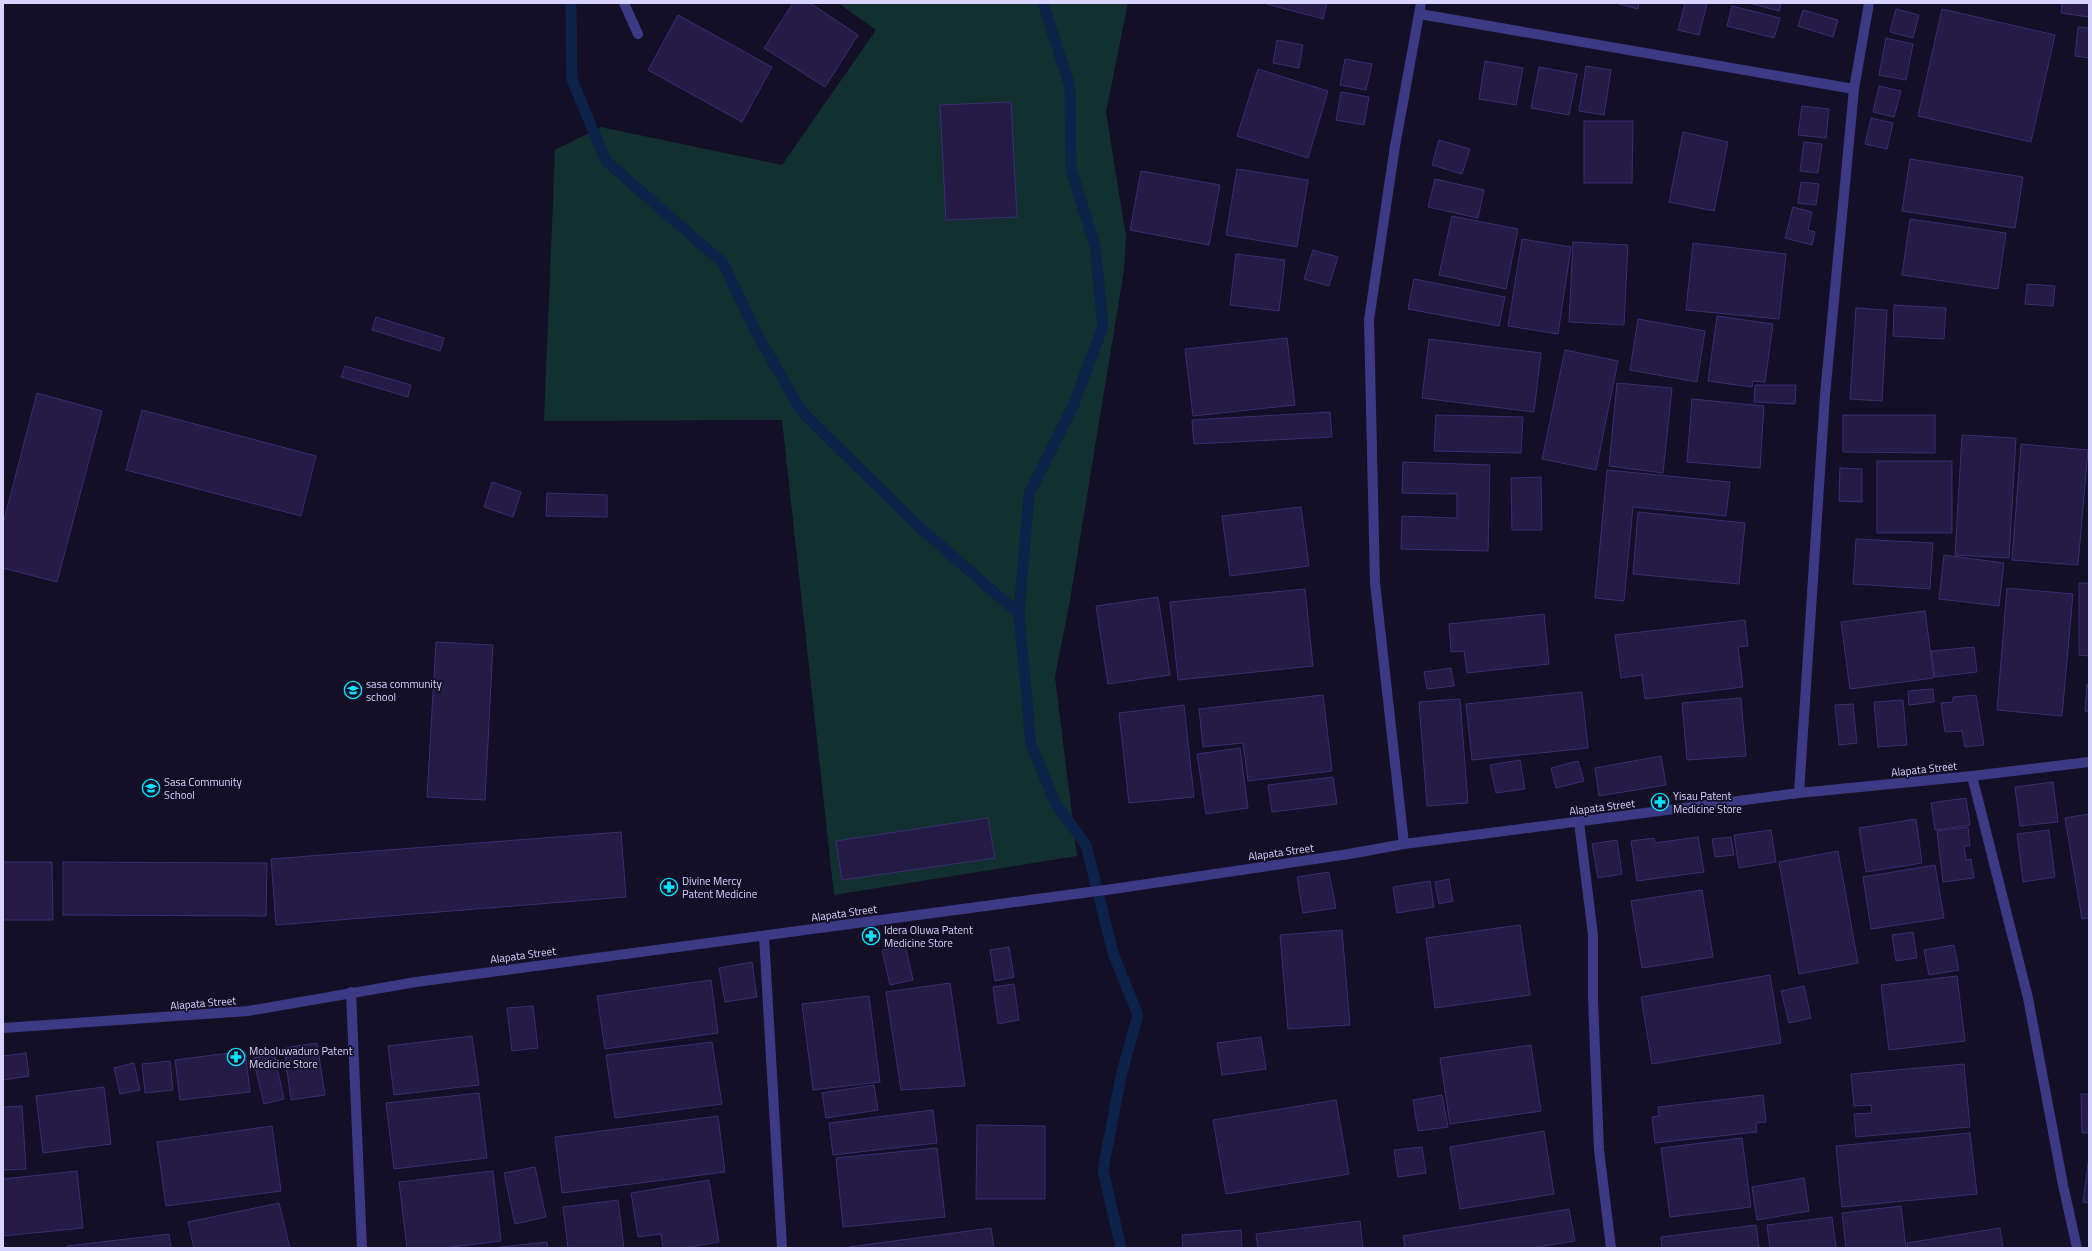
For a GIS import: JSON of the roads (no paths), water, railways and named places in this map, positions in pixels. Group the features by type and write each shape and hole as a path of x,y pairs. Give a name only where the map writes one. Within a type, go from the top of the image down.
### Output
{"street":[{"path":"624,3 638,34"},
{"path":"1404,844 1375,583 1369,320 1395,146 1421,3"},
{"path":"1800,793 1825,395 1854,89 1869,3"},
{"path":"1420,14 1854,89"},
{"name":"Alapata Street","path":"3,1028 248,1011 424,980 1120,888 1349,854 1404,844 1800,793 1972,776 2089,762"},
{"path":"1972,776 2028,998 2063,1185 2077,1248"},
{"path":"1579,822 1592,935 1599,1150 1611,1248"},
{"path":"764,936 782,1248"},
{"path":"351,992 362,1248"}],"waterway":[{"path":"571,3 572,80 606,161 723,263 757,334 802,412 916,524 1019,614"},
{"path":"1043,3 1070,87 1071,169 1095,246 1103,326 1073,406 1029,494 1019,614 1031,745 1056,804 1086,845 1113,953 1138,1015 1121,1076 1103,1170 1121,1248"}],"place":[{"name":"sasa community school","path":"353,690"},
{"name":"Sasa Community School","path":"151,788"},
{"name":"Yisau Patent Medicine Store","path":"1660,802"},
{"name":"Divine Mercy Patent Medicine","path":"669,887"},
{"name":"Idera Oluwa Patent Medicine Store","path":"871,936"},
{"name":"Moboluwaduro Patent Medicine Store","path":"236,1057"}]}
